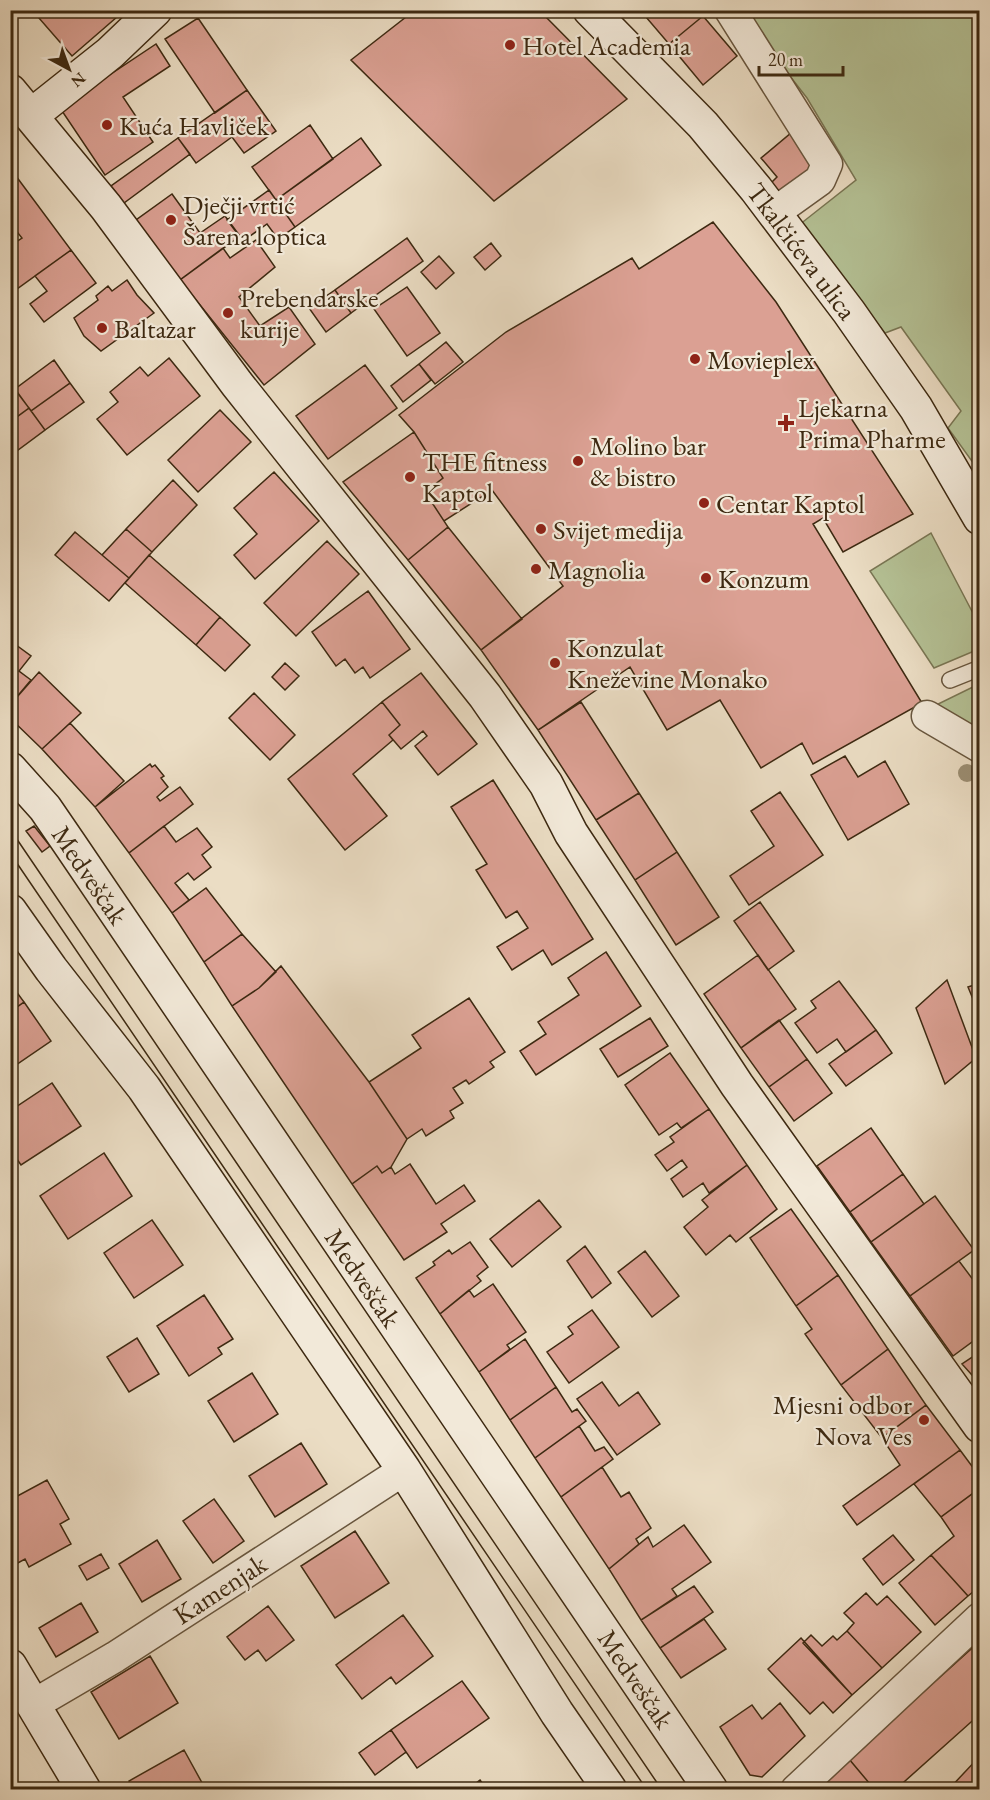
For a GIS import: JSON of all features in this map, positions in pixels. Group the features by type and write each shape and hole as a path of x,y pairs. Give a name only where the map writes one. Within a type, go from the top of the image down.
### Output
{"street":[{"path":"32,115 110,53 155,10"},
{"name":"Tkalčićeva ulica","path":"590,10 703,125 774,213 849,312 916,408 980,518"},
{"path":"730,10 827,164 820,180 774,213"},
{"path":"10,91 106,207 200,334 323,482 485,696 558,802 571,833 737,1085 980,1425"},
{"path":"927,716 980,747"},
{"name":"Medveščak","path":"10,769 45,808 711,1790"},
{"path":"10,911 51,969 144,1088 404,1470 557,1713 610,1790"},
{"name":"Kamenjak","path":"33,1705 115,1657 404,1470"},
{"path":"796,1790 980,1618"},
{"path":"10,1666 84,1790"}],"lane":[{"path":"950,680 980,668"}],"green space":[{"path":"739,11 979,11 979,471 948,428 961,411 901,327 885,333 799,225 856,180 807,98"},
{"path":"931,533 979,627 979,649 934,668 870,571"},
{"path":"979,684 979,731 932,707"}],"building":[{"path":"32,10 125,10 72,56"},
{"path":"415,10 539,10 627,99 494,201 351,60"},
{"path":"640,10 698,10 703,16 669,44"},
{"path":"703,16 737,56 703,85 669,44"},
{"path":"198,18 247,90 215,113 165,39"},
{"name":"Kuća Havliček","path":"156,44 170,66 123,97 153,142 105,175 60,108"},
{"path":"247,90 276,131 244,153 232,137 196,163 178,138"},
{"path":"310,125 333,159 276,200 252,167"},
{"path":"797,128 818,167 779,198 768,186 777,177 761,158"},
{"path":"178,138 190,154 124,203 111,186"},
{"path":"361,138 381,165 295,227 276,200"},
{"path":"10,168 71,250 10,294 10,246 22,238 10,223"},
{"path":"269,190 295,227 278,239 267,224 243,241 227,220"},
{"path":"172,194 200,233 225,216 240,236 180,280 136,220"},
{"name":"Centar Kaptol","path":"713,222 776,302 913,514 843,552 823,518 813,524 922,703 813,764 802,743 761,768 720,700 667,730 630,667 538,730 481,650 563,586 492,490 444,521 425,492 443,478 414,432 399,415 506,332 632,258 639,269"},
{"path":"407,238 423,261 351,313 335,290"},
{"name":"Prebendarske kurije","path":"256,240 275,267 239,297 260,326 289,307 315,344 264,385 180,280 223,248 230,258"},
{"path":"491,243 501,256 485,270 474,257"},
{"path":"71,250 96,283 44,322 30,304 47,291 35,276"},
{"path":"439,256 454,273 436,289 421,272"},
{"path":"127,280 154,313 101,351 84,336 74,318 98,300 96,296 108,286 112,291"},
{"path":"407,287 440,333 407,356 374,309"},
{"path":"335,290 351,313 326,332 309,308"},
{"path":"446,342 463,362 435,384 419,364"},
{"path":"169,358 200,396 127,455 97,419 118,402 110,392 140,367 148,376"},
{"path":"54,360 70,383 31,411 15,389"},
{"path":"419,364 431,380 403,402 391,386"},
{"path":"365,365 397,408 328,459 296,416"},
{"path":"10,383 29,408 10,422"},
{"path":"70,383 84,402 45,430 31,411"},
{"path":"29,408 45,430 10,456 10,422"},
{"path":"220,410 251,442 198,492 168,460"},
{"path":"414,432 443,478 425,492 448,527 408,560 343,482"},
{"path":"274,472 319,521 255,579 234,555 257,534 234,508"},
{"path":"173,480 197,505 152,552 126,529"},
{"path":"448,527 522,619 481,650 408,560"},
{"path":"126,529 152,552 129,578 102,555"},
{"path":"75,532 129,578 109,601 55,555"},
{"path":"327,541 359,574 296,636 264,603"},
{"path":"149,555 220,617 196,645 125,583"},
{"path":"368,591 410,649 370,678 363,667 355,673 345,659 336,666 312,632"},
{"path":"220,617 250,645 225,671 196,645"},
{"path":"12,642 31,656 19,671 31,680 10,705"},
{"path":"285,663 299,676 285,690 272,677"},
{"path":"39,672 81,713 42,749 10,718 10,705"},
{"path":"421,673 477,744 438,775 415,746 427,736 423,731 401,749 389,735 400,725 382,702"},
{"path":"254,693 295,735 270,760 229,718"},
{"path":"382,702 400,725 389,735 393,740 353,774 387,816 345,850 288,779"},
{"path":"581,702 639,793 596,820 538,730"},
{"path":"70,723 124,781 95,807 42,749"},
{"path":"845,756 858,777 885,761 909,804 848,840 811,775"},
{"path":"150,764 152,767 155,765 164,776 161,778 168,787 157,797 160,801 180,787 193,804 129,853 95,807"},
{"path":"493,780 593,939 552,965 543,950 512,970 497,947 528,928 517,911 506,918 476,870 487,864 451,807"},
{"path":"780,792 823,855 749,905 730,876 774,846 751,811"},
{"path":"639,793 677,852 635,880 596,820"},
{"path":"34,826 50,846 42,852 26,831"},
{"path":"164,826 176,842 197,828 212,847 202,855 211,867 194,880 188,873 175,883 189,900 172,913 129,853"},
{"path":"677,852 719,917 676,945 635,880"},
{"path":"206,888 242,934 204,962 172,913"},
{"path":"760,902 794,951 768,970 734,921"},
{"path":"242,934 276,972 259,988 232,1006 204,962"},
{"path":"606,952 641,1006 536,1075 520,1051 546,1034 538,1022 579,995 568,978"},
{"path":"758,955 796,1009 741,1048 704,994"},
{"path":"281,966 369,1082 407,1139 391,1167 382,1173 377,1166 352,1184 232,1006 259,988"},
{"path":"947,980 976,1058 945,1084 916,1008"},
{"path":"839,981 876,1030 846,1052 837,1039 817,1053 795,1023 816,1008 811,1001"},
{"path":"10,983 24,1002 10,1012"},
{"path":"980,983 980,1016 968,987"},
{"path":"469,998 505,1052 490,1062 494,1067 469,1084 466,1080 453,1088 463,1103 450,1111 454,1118 426,1136 422,1129 407,1139 369,1082 421,1048 412,1035"},
{"path":"24,1002 51,1041 10,1069 10,1012"},
{"path":"650,1018 668,1046 618,1077 600,1049"},
{"path":"779,1020 807,1059 769,1087 741,1048"},
{"path":"876,1030 892,1053 846,1086 829,1064"},
{"path":"670,1053 709,1109 681,1128 677,1123 659,1135 625,1085"},
{"path":"807,1059 832,1093 794,1121 769,1087"},
{"path":"52,1083 81,1126 21,1165 10,1149 10,1111"},
{"path":"709,1109 747,1165 709,1193 703,1183 683,1197 671,1179 687,1167 682,1160 667,1171 655,1155 674,1142 670,1137"},
{"path":"871,1128 903,1174 850,1212 817,1166"},
{"path":"104,1153 132,1196 68,1239 40,1196"},
{"path":"410,1164 436,1204 464,1185 475,1201 441,1224 447,1232 404,1260 352,1184 377,1166 382,1173 391,1167 395,1174"},
{"path":"747,1165 777,1209 736,1242 730,1235 706,1255 684,1227 708,1207 702,1200"},
{"path":"903,1174 924,1204 871,1242 850,1212"},
{"path":"935,1196 974,1250 910,1296 871,1242"},
{"path":"539,1200 561,1227 512,1267 490,1239"},
{"path":"791,1209 838,1275 796,1306 750,1238"},
{"path":"152,1220 183,1265 134,1298 104,1253"},
{"path":"470,1242 488,1267 477,1276 481,1281 440,1314 416,1278 435,1265 433,1262 449,1250 452,1254"},
{"path":"585,1246 611,1283 592,1298 567,1261"},
{"path":"645,1251 679,1296 652,1317 618,1272"},
{"path":"959,1261 980,1289 980,1336 953,1356 910,1296"},
{"path":"838,1275 888,1349 841,1385 805,1334 812,1329 796,1306"},
{"path":"493,1284 526,1332 507,1345 510,1349 479,1372 440,1314 469,1290 474,1297"},
{"path":"204,1295 233,1339 218,1348 222,1354 189,1376 157,1326"},
{"path":"592,1310 619,1347 569,1383 547,1352 573,1334 568,1327"},
{"path":"137,1338 159,1374 129,1392 107,1357"},
{"path":"525,1339 556,1387 510,1420 479,1372"},
{"path":"888,1349 926,1405 882,1438 841,1385"},
{"path":"980,1352 980,1384 962,1364"},
{"path":"252,1373 278,1414 234,1442 208,1401"},
{"path":"602,1382 619,1406 638,1392 660,1424 617,1455 577,1399"},
{"path":"556,1387 572,1412 577,1409 586,1421 535,1458 510,1420"},
{"path":"926,1405 960,1450 857,1525 843,1506 900,1465 882,1438"},
{"path":"579,1426 595,1451 604,1447 613,1459 561,1497 535,1458"},
{"path":"301,1443 327,1484 275,1517 249,1476"},
{"path":"960,1450 980,1477 980,1488 941,1517 914,1484"},
{"path":"602,1467 621,1497 629,1492 651,1528 636,1539 639,1544 609,1569 561,1497"},
{"path":"47,1480 69,1519 60,1524 71,1544 29,1567 25,1559 16,1564 10,1554 10,1500"},
{"path":"980,1488 980,1586 968,1596 931,1555 954,1536 941,1517"},
{"path":"214,1499 244,1541 213,1563 183,1521"},
{"path":"684,1525 711,1562 672,1589 677,1596 641,1620 609,1569 648,1537 653,1547"},
{"path":"355,1531 389,1583 335,1618 301,1566"},
{"path":"893,1535 914,1560 883,1585 863,1559"},
{"path":"157,1540 181,1579 142,1602 119,1564"},
{"path":"101,1554 109,1568 87,1580 79,1566"},
{"path":"931,1555 968,1596 935,1625 899,1583"},
{"path":"694,1586 713,1612 660,1648 641,1620"},
{"path":"866,1593 877,1605 887,1596 921,1632 882,1668 847,1631 854,1623 844,1613"},
{"path":"81,1603 98,1632 56,1657 39,1628"},
{"path":"268,1606 294,1640 266,1661 258,1650 245,1660 227,1637"},
{"path":"403,1615 433,1656 396,1684 391,1677 362,1699 336,1665"},
{"path":"704,1619 726,1649 681,1678 660,1648"},
{"path":"847,1631 882,1668 852,1695 803,1643 811,1635 822,1646 833,1636 837,1640"},
{"path":"801,1638 852,1695 833,1713 823,1702 810,1714 768,1669"},
{"path":"980,1641 980,1714 895,1790 875,1790 849,1759"},
{"path":"150,1656 178,1703 119,1739 91,1692"},
{"path":"462,1681 489,1718 417,1768 391,1730"},
{"path":"780,1703 805,1736 762,1777 750,1775 720,1727 752,1705 762,1719"},
{"path":"391,1730 406,1752 375,1775 359,1753"},
{"path":"184,1750 206,1790 133,1790 129,1781"},
{"path":"979,1757 980,1790 948,1790"},
{"path":"849,1759 875,1790 816,1790"},
{"path":"480,1780 487,1790 467,1790"}],"tram line":[{"path":"10,829 662,1790"},
{"path":"10,853 647,1790"}],"place":[{"name":"Hotel Academia","path":"510,45"},
{"name":"Kuća Havliček","path":"107,125"},
{"name":"Dječji vrtić Šarena loptica","path":"171,220"},
{"name":"Prebendarske kurije","path":"228,313"},
{"name":"Baltazar","path":"102,328"},
{"name":"Movieplex","path":"695,359"},
{"name":"Ljekarna Prima Pharme","path":"786,423"},
{"name":"Molino bar & bistro","path":"578,461"},
{"name":"THE fitness Kaptol","path":"410,477"},
{"name":"Centar Kaptol","path":"704,503"},
{"name":"Svijet medija","path":"541,529"},
{"name":"Magnolia","path":"536,569"},
{"name":"Konzum","path":"706,578"},
{"name":"Konzulat Kneževine Monako","path":"555,663"},
{"name":"Mjesni odbor Nova Ves","path":"924,1420"}]}
